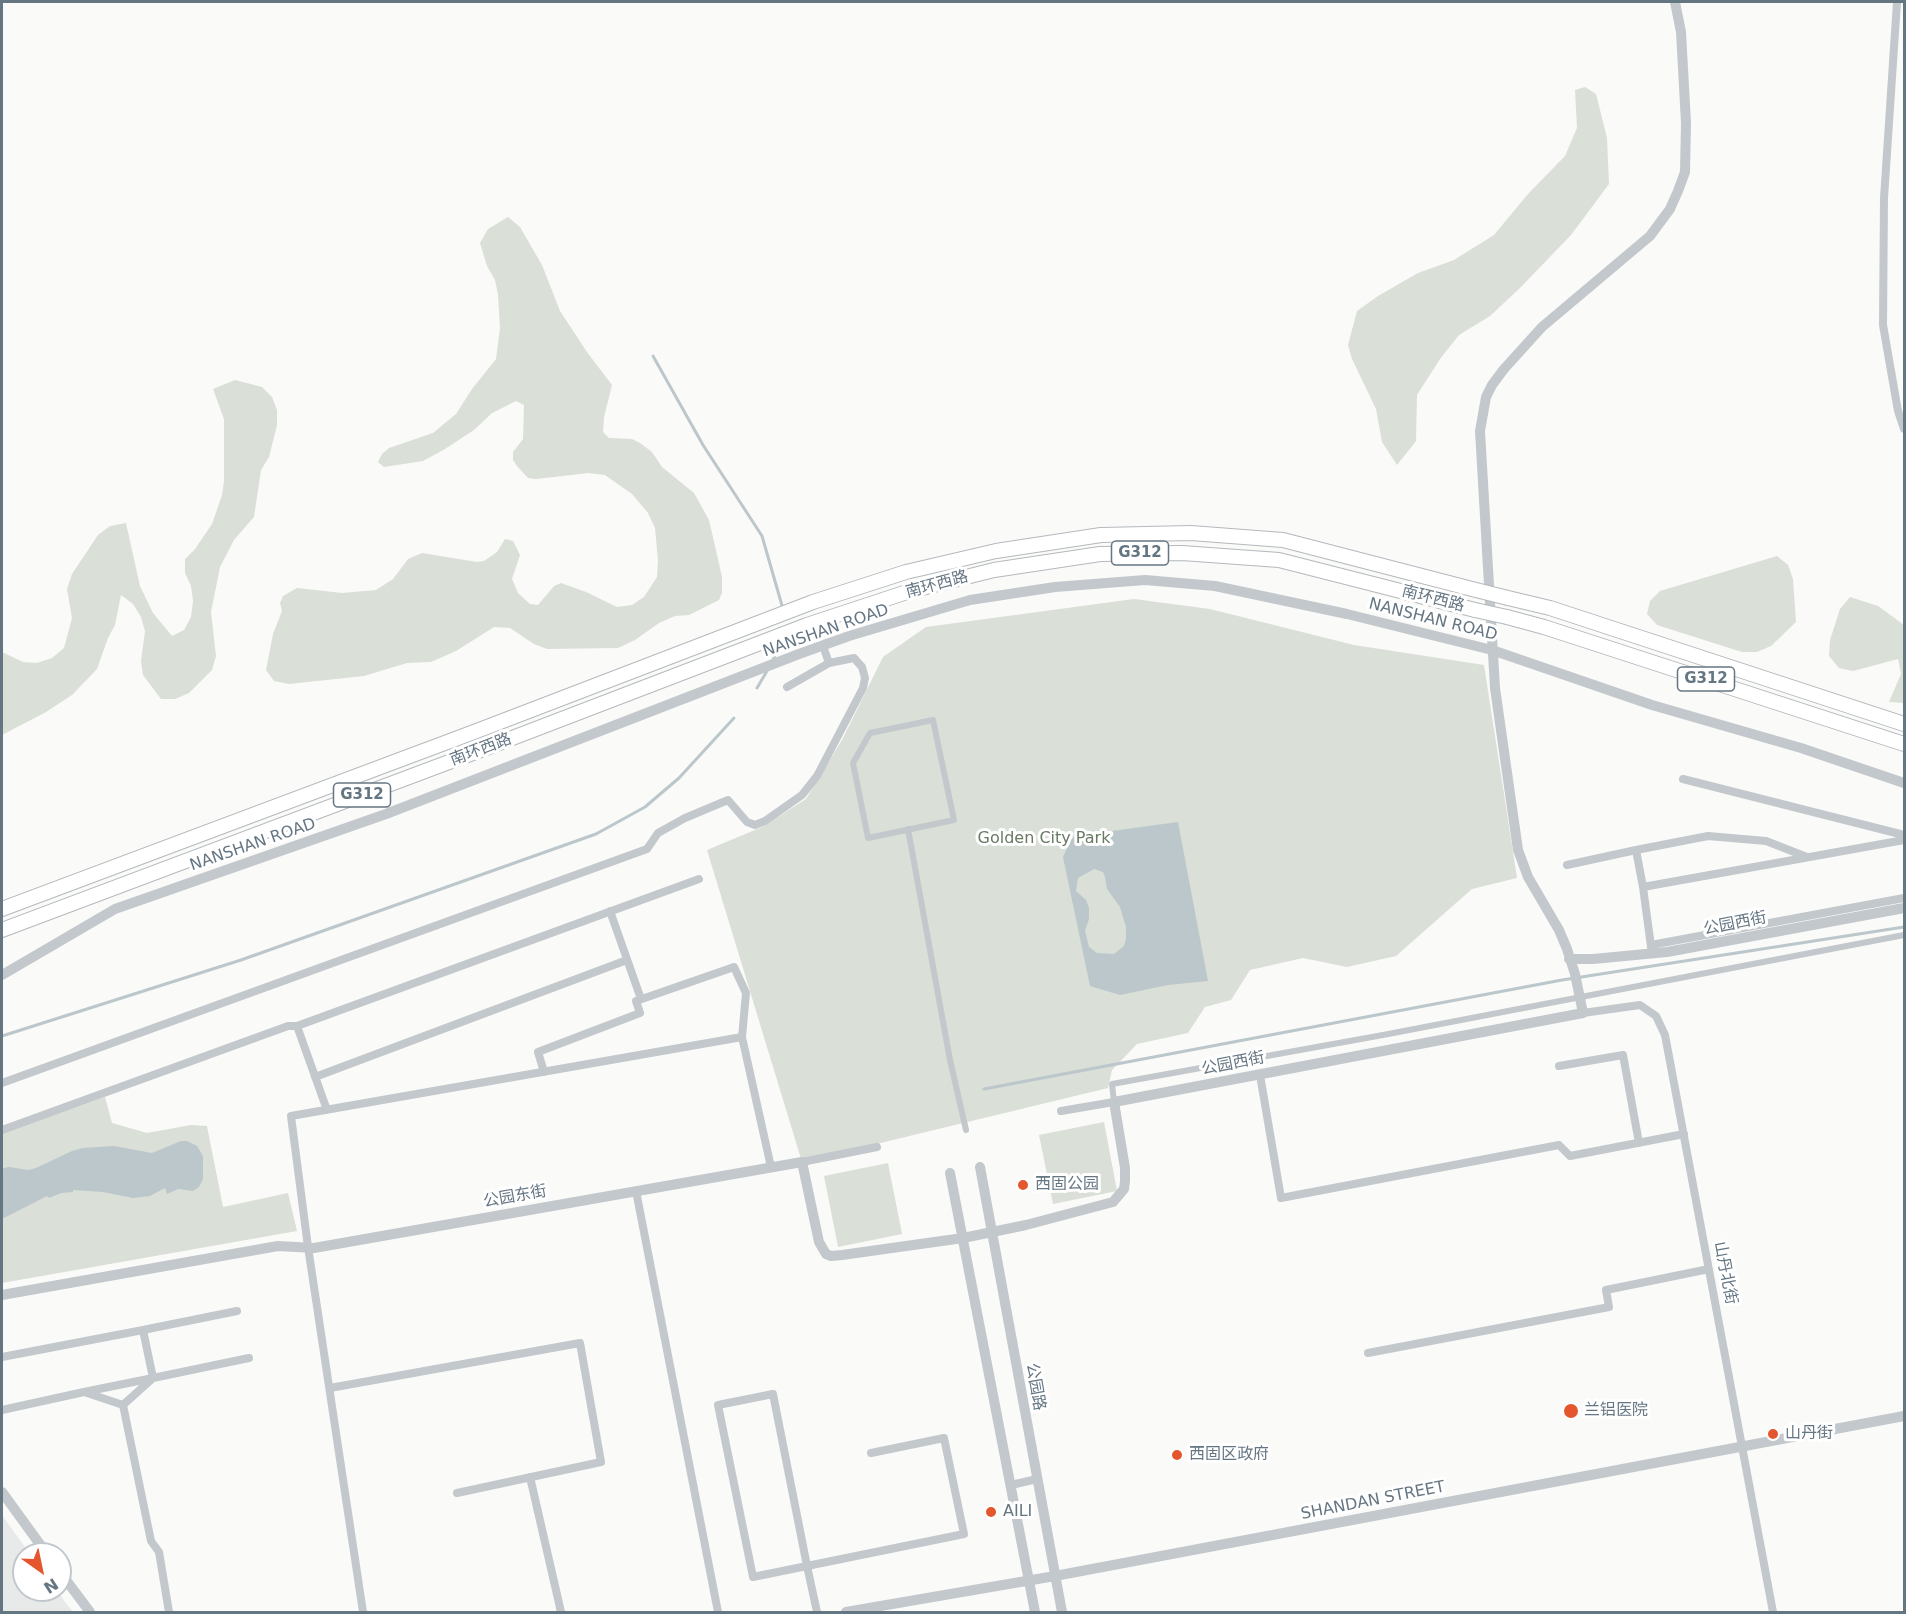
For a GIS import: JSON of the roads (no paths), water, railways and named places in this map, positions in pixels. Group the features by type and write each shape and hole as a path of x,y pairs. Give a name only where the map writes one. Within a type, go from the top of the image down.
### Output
{"highway":[{"name":"南环西路","path":"2,909 813,602 906,572 996,551 1101,535 1191,533 1283,540 1550,608 1905,724"},
{"name":"南环西路","path":"2,930 807,625 910,591 994,570 1101,554 1182,553 1279,560 1544,627 1905,744"}],"street":[{"path":"1583,1013 1575,974 1559,930 1528,877 1518,849 1495,688 1480,431 1486,397 1504,369 1542,327 1650,236 1670,209 1678,192 1685,172 1686,123 1681,32 1675,2"},
{"path":"1897,2 1884,198 1883,325 1898,411 1905,429"},
{"name":"NANSHAN ROAD","path":"2,975 115,909 386,814 799,654 970,600 1055,587 1145,580 1215,586 1347,614 1492,650 1652,705 1801,748 1905,783"},
{"path":"823,646 829,663"},
{"path":"2,1083 647,849 658,833 728,800 747,822 755,825 765,821 802,795 817,776 863,688 864,672 854,658 829,663 787,687"},
{"path":"933,720 954,820 908,829 868,838 853,763 870,733 933,720"},
{"path":"1683,779 1905,835"},
{"path":"908,829 950,1060 966,1130"},
{"path":"1566,865 1708,836 1766,841 1808,858"},
{"path":"1643,887 1905,840"},
{"path":"1636,850 1652,949 1905,898"},
{"path":"2,1130 288,1026 297,1026 699,879"},
{"name":"公园西街","path":"1569,959 1593,959 1905,908"},
{"path":"610,911 641,999"},
{"path":"877,1147 802,1162 819,1242 826,1254 842,1255 963,1238 1113,1202 1125,1189 1125,1168 1112,1084 1383,1035 1578,994 1905,935"},
{"path":"315,1077 627,960"},
{"path":"544,1072 538,1052 640,1013 636,1001 734,967 746,993 742,1037 771,1167"},
{"name":"山丹北街","path":"1583,1013 1641,1005 1656,1016 1665,1035 1773,1612"},
{"name":"公园西街","path":"1114,1102 1583,1013"},
{"path":"297,1026 327,1110"},
{"path":"363,1612 308,1247 291,1116 742,1037"},
{"path":"1559,1066 1623,1055 1639,1143"},
{"path":"1260,1075 1281,1198 1559,1145 1570,1156 1684,1134"},
{"path":"1061,1111 1114,1102"},
{"name":"公园东街","path":"2,1295 278,1246 308,1247 802,1162"},
{"name":"公园路","path":"980,1167 1062,1612"},
{"path":"950,1173 1035,1612"},
{"path":"636,1191 718,1612"},
{"path":"1368,1353 1609,1307 1606,1290 1709,1269"},
{"path":"2,1357 237,1311"},
{"path":"143,1330 153,1378"},
{"path":"330,1388 580,1343 602,1462 457,1493"},
{"path":"2,1410 249,1358"},
{"path":"123,1405 153,1378"},
{"path":"84,1392 123,1405"},
{"path":"817,1612 807,1566 773,1394 718,1405 753,1577 807,1566 964,1534 944,1438 871,1453"},
{"path":"123,1405 151,1541 159,1552 169,1612"},
{"name":"SHANDAN STREET","path":"846,1612 1055,1576 1904,1416"},
{"path":"530,1477 561,1612"},
{"path":"1011,1485 1037,1479"},
{"path":"2,1492 38,1542"},
{"path":"72,1588 90,1612"}],"waterway":[{"path":"653,356 703,445 762,536 783,609"},
{"path":"773,660 781,641"},
{"path":"757,688 767,671"},
{"path":"2,1036 241,960 596,834 645,807 679,778 734,718"},
{"path":"984,1089 1562,980 1904,927"}],"place":[{"name":"西固公园","path":"1023,1185"},
{"name":"兰铝医院","path":"1571,1411"},
{"name":"山丹街","path":"1773,1434"},
{"name":"西固区政府","path":"1177,1455"},
{"name":"AILI","path":"991,1512"}],"park label":[{"name":"Golden City Park","path":"1044,839"}]}
